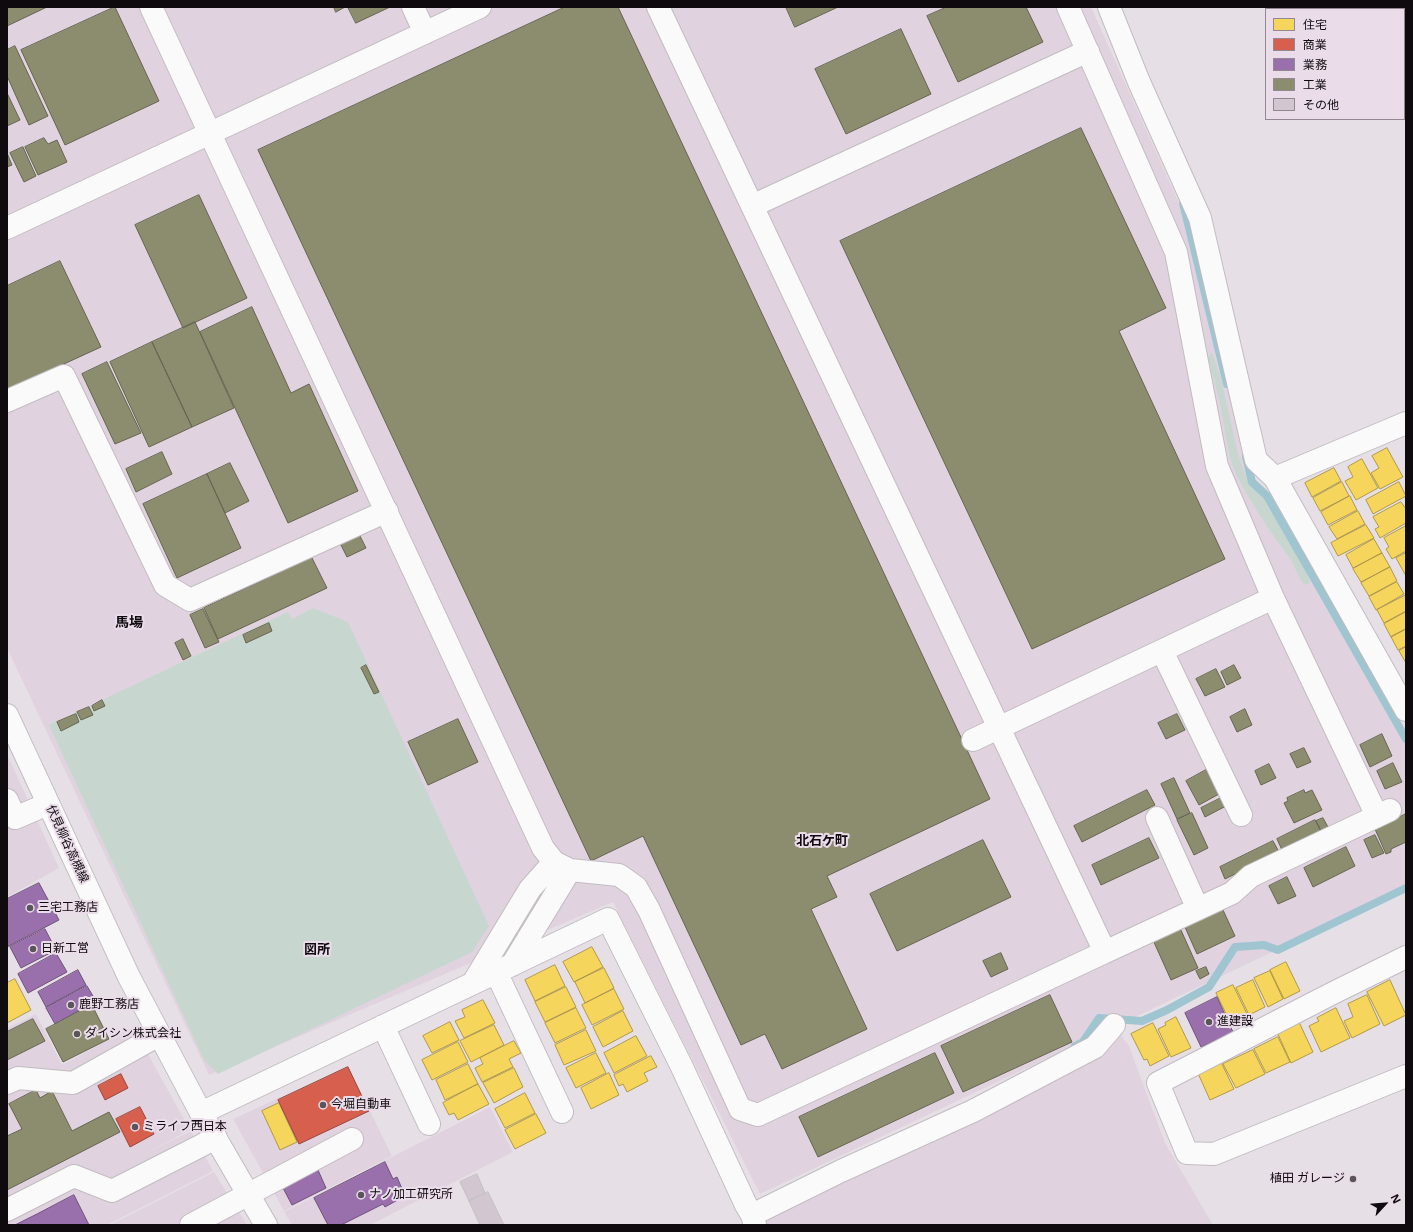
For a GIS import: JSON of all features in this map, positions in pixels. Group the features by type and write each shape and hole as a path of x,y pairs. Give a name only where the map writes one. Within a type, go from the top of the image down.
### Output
{"street":[{"path":"151,7 544,848 562,866 619,875 636,887 649,910 740,1109 758,1114 1232,893 1251,876 1383,813 1273,598 1216,466 1176,252 1068,7"},
{"path":"413,7 425,33"},
{"path":"7,228 480,7"},
{"path":"658,7 1105,952"},
{"path":"1109,7 1139,82 1200,218 1256,460 1275,478 1406,710"},
{"path":"752,206 1088,51"},
{"path":"7,401 64,376 165,585 190,600 387,511"},
{"path":"1275,478 1404,429"},
{"path":"973,740 1273,598"},
{"path":"1162,651 1241,815"},
{"name":"伏見柳谷高槻線","path":"7,715 128,977 201,1113 266,1225"},
{"path":"7,800 15,818 48,804"},
{"path":"1157,818 1198,909"},
{"path":"504,968 562,866"},
{"path":"473,983 530,889 562,866"},
{"path":"201,1113 608,919 681,1065 751,1214 973,1111 1095,1047 1114,1025"},
{"path":"1406,957 1333,992 1158,1083 1188,1153 1214,1154 1406,1076"},
{"path":"504,968 562,1112"},
{"path":"383,1026 429,1124"},
{"path":"7,1084 18,1078 73,1083 159,1035"},
{"path":"7,1210 74,1176 112,1191 216,1138"},
{"path":"191,1225 352,1139"}],"shaded area":[{"path":"7,7 1091,7 1187,221 1249,478 1279,514 1406,741 1406,889 760,1194 613,902 209,1075 7,648 7,80 13,91 7,78"},
{"path":"1212,352 1221,379 1238,454 1247,480 1266,501 1284,530 1307,573 1310,583 1305,585 1301,581 1291,560 1268,528 1236,474 1230,458 1219,399 1208,357"},
{"path":"313,608 348,622 489,926 472,952 218,1074 204,1060 49,725 288,612 292,619"},
{"path":"7,754 59,868 7,897"},
{"path":"36,1014 62,1065 133,1027 190,1130 148,1152 191,1131 213,1171 107,1225 7,1225 7,1028"},
{"path":"1118,1031 1129,1046 1165,1143 1213,1225 762,1225 760,1219"},
{"path":"348,1066 392,1156 284,1211 233,1119"},
{"path":"490,1107 513,1152 370,1225 292,1225 284,1212"},
{"path":"214,1172 247,1225 110,1225"}],"building: 住宅":[{"path":"1387,448 1403,477 1380,489 1371,473 1379,468 1372,456"},
{"path":"1362,459 1378,488 1356,500 1345,481 1353,477 1348,467"},
{"path":"1334,468 1341,481 1312,497 1305,483"},
{"path":"1342,482 1349,496 1320,511 1313,498"},
{"path":"1399,482 1406,496 1373,514 1366,500"},
{"path":"1350,496 1357,510 1328,525 1321,512"},
{"path":"1401,502 1406,509 1406,523 1380,538 1375,529 1379,527 1373,517"},
{"path":"1358,511 1365,524 1337,539 1329,527"},
{"path":"1366,525 1374,538 1338,556 1331,543"},
{"path":"1406,526 1406,551 1392,559 1386,549 1389,547 1384,538"},
{"path":"1374,539 1382,553 1353,568 1346,555"},
{"path":"1382,553 1390,567 1361,582 1353,569"},
{"path":"1406,553 1406,576 1396,558"},
{"path":"1390,567 1397,581 1369,596 1361,583"},
{"path":"1397,582 1404,594 1376,610 1369,597"},
{"path":"1406,595 1406,611 1384,623 1377,610"},
{"path":"1406,612 1406,629 1391,637 1384,624"},
{"path":"1406,629 1406,646 1398,650 1391,637"},
{"path":"1406,647 1406,663 1399,651"},
{"path":"592,947 603,967 574,982 563,962"},
{"path":"1286,962 1300,991 1284,999 1270,970"},
{"path":"555,965 565,986 535,1001 525,980"},
{"path":"604,968 614,988 585,1003 575,982"},
{"path":"1270,971 1283,999 1268,1007 1254,978"},
{"path":"15,979 31,1010 7,1023 7,983"},
{"path":"1253,980 1265,1007 1249,1015 1236,988"},
{"path":"1390,980 1406,1015 1384,1026 1367,992"},
{"path":"1233,985 1249,1018 1232,1026 1216,993"},
{"path":"566,987 576,1007 545,1022 535,1002"},
{"path":"614,989 624,1009 592,1025 582,1005"},
{"path":"1367,995 1380,1024 1352,1038 1344,1021 1353,1017 1348,1004"},
{"path":"483,1000 495,1023 464,1038 455,1021 465,1017 462,1010"},
{"path":"576,1008 586,1028 555,1043 545,1023"},
{"path":"1336,1008 1350,1038 1321,1052 1309,1026 1319,1021 1317,1018"},
{"path":"623,1011 633,1031 603,1047 593,1027"},
{"path":"1176,1017 1191,1048 1171,1057 1158,1029"},
{"path":"450,1022 459,1040 432,1053 423,1036"},
{"path":"1299,1022 1313,1052 1291,1063 1277,1032"},
{"path":"1153,1023 1169,1056 1150,1066 1147,1059 1144,1060 1131,1034"},
{"path":"494,1025 504,1045 471,1062 460,1041"},
{"path":"586,1030 596,1051 564,1065 555,1045"},
{"path":"636,1036 647,1056 614,1073 604,1053"},
{"path":"1278,1037 1290,1062 1266,1073 1254,1049"},
{"path":"514,1041 521,1053 509,1059 513,1067 482,1082 475,1068 483,1064 480,1058"},
{"path":"458,1042 468,1062 432,1080 422,1060"},
{"path":"1253,1050 1265,1074 1236,1088 1223,1064"},
{"path":"596,1053 606,1073 576,1088 566,1068"},
{"path":"651,1056 657,1067 644,1073 648,1081 627,1092 623,1084 619,1086 614,1075"},
{"path":"1220,1060 1234,1089 1210,1100 1197,1071"},
{"path":"468,1064 478,1084 445,1100 436,1080"},
{"path":"514,1068 523,1087 494,1103 483,1083"},
{"path":"609,1073 619,1095 591,1109 581,1088"},
{"path":"478,1084 489,1104 458,1120 454,1113 449,1115 443,1103"},
{"path":"525,1093 535,1113 505,1128 495,1109"},
{"path":"279,1103 297,1142 280,1150 262,1111"},
{"path":"536,1114 546,1133 515,1149 505,1130"}],"building: 商業":[{"name":"今堀自動車","path":"348,1067 369,1111 299,1144 278,1100"},
{"path":"121,1074 128,1088 105,1100 98,1086"},
{"name":"ミライフ西日本","path":"140,1107 154,1134 130,1147 116,1119"}],"building: 業務":[{"name":"三宅工務店","path":"39,883 59,920 7,947 7,899"},
{"name":"日新工営","path":"45,929 56,950 21,968 10,947"},
{"path":"56,953 67,972 28,993 18,974"},
{"path":"78,970 86,985 46,1007 38,992"},
{"name":"鹿野工務店","path":"87,986 96,1001 55,1024 46,1008"},
{"name":"進建設","path":"1217,997 1233,1032 1201,1047 1185,1013"},
{"name":"ナノ加工研究所","path":"385,1162 393,1179 397,1177 403,1191 401,1193 403,1197 385,1207 383,1204 341,1225 328,1225 314,1198"},
{"path":"318,1170 326,1188 292,1205 283,1188"},
{"path":"74,1195 89,1225 15,1225 37,1214"}],"building: 工業":[{"path":"7,7 47,7 7,26"},
{"path":"115,7 159,101 65,145 21,50"},
{"path":"334,7 345,7 336,12"},
{"path":"348,7 390,7 356,23"},
{"path":"565,7 618,7 990,799 827,876 837,897 811,909 867,1029 782,1069 765,1034 741,1045 643,836 591,861 258,150"},
{"path":"786,7 838,7 795,27"},
{"path":"947,7 1026,7 1043,42 958,82 927,16"},
{"path":"901,29 931,94 846,134 815,69"},
{"path":"15,46 48,116 29,125 7,76 7,50"},
{"path":"7,93 20,120 7,126"},
{"path":"1081,128 1166,308 1119,331 1225,559 1032,649 840,241"},
{"path":"44,138 48,144 57,140 67,162 38,175 25,147"},
{"path":"23,147 36,176 24,182 10,153"},
{"path":"7,153 12,165 7,167"},
{"path":"199,195 247,298 183,328 135,225"},
{"path":"60,261 101,347 7,390 7,286"},
{"path":"252,307 291,393 309,384 358,491 288,523 200,332"},
{"path":"195,322 234,408 192,427 152,342"},
{"path":"152,342 192,427 149,447 110,362"},
{"path":"107,362 141,433 115,444 82,374"},
{"path":"162,452 172,474 136,492 126,469"},
{"path":"230,463 249,501 225,513 207,474"},
{"path":"207,474 241,548 177,578 143,504"},
{"path":"360,536 366,548 347,557 341,545"},
{"path":"312,558 327,588 218,639 204,608"},
{"path":"203,609 219,642 205,648 190,615"},
{"path":"269,623 272,631 246,643 243,635"},
{"path":"183,639 191,656 183,660 175,643"},
{"path":"366,665 379,692 374,694 361,668"},
{"path":"1234,665 1241,678 1227,685 1221,672"},
{"path":"1216,669 1225,687 1205,696 1196,679"},
{"path":"102,700 105,706 94,711 92,706"},
{"path":"89,707 93,715 81,720 77,712"},
{"path":"1245,709 1252,725 1237,732 1230,717"},
{"path":"76,714 79,722 61,731 57,722"},
{"path":"1177,714 1185,730 1166,739 1158,723"},
{"path":"458,719 478,762 428,785 408,742"},
{"path":"1382,734 1392,756 1370,767 1360,745"},
{"path":"1304,748 1311,762 1297,768 1290,754"},
{"path":"1393,763 1402,782 1385,789 1377,771"},
{"path":"1269,764 1276,778 1261,785 1255,771"},
{"path":"1206,770 1219,794 1199,805 1186,781"},
{"path":"1174,778 1190,813 1177,819 1161,784"},
{"path":"1147,790 1155,805 1082,842 1074,826"},
{"path":"1304,790 1305,793 1312,790 1322,810 1294,823 1284,803 1288,801 1287,798"},
{"path":"1221,798 1226,806 1205,817 1201,808"},
{"path":"1192,813 1208,848 1194,855 1177,820"},
{"path":"1406,814 1406,842 1391,849 1391,852 1386,854 1375,829"},
{"path":"1323,818 1328,827 1321,831 1316,821"},
{"path":"1315,820 1321,831 1282,850 1277,839"},
{"path":"1375,835 1384,853 1372,858 1364,840"},
{"path":"1149,838 1159,858 1101,885 1092,865"},
{"path":"983,840 1011,897 897,951 870,894"},
{"path":"1273,841 1279,852 1225,879 1220,867"},
{"path":"1346,847 1355,866 1313,887 1304,868"},
{"path":"1287,877 1296,896 1278,904 1269,886"},
{"path":"1223,910 1235,936 1197,954 1185,927"},
{"path":"1180,928 1198,968 1171,980 1153,940"},
{"path":"1001,953 1008,969 991,977 983,961"},
{"path":"1206,967 1209,974 1200,979 1196,971"},
{"path":"1050,995 1072,1042 963,1092 941,1046"},
{"name":"ダイシン株式会社","path":"92,1005 109,1039 63,1062 46,1029"},
{"path":"33,1019 45,1041 7,1060 7,1032"},
{"path":"935,1053 954,1093 818,1157 799,1117"},
{"path":"36,1090 40,1098 52,1091 72,1131 109,1112 120,1132 7,1190 7,1136 22,1129 9,1104"}],"building: その他":[{"path":"477,1174 485,1193 469,1201 460,1182"},
{"path":"488,1192 504,1225 480,1225 469,1201"}],"waterway":[{"path":"1183,203 1227,384"},
{"path":"1246,457 1252,482 1267,496 1406,739"},
{"path":"1075,1046 1083,1042 1099,1018 1142,1021 1167,1010 1209,987 1235,947 1264,945 1278,950 1406,888"}],"place":[{"name":"三宅工務店","path":"30,908"},
{"name":"日新工営","path":"33,949"},
{"name":"鹿野工務店","path":"71,1005"},
{"name":"進建設","path":"1209,1022"},
{"name":"ダイシン株式会社","path":"77,1034"},
{"name":"今堀自動車","path":"323,1105"},
{"name":"ミライフ西日本","path":"135,1127"},
{"name":"植田 ガレージ","path":"1353,1179"},
{"name":"ナノ加工研究所","path":"361,1195"}],"district":[{"name":"馬場","path":"129,623"},
{"name":"北石ケ町","path":"822,841"},
{"name":"図所","path":"317,950"}]}
